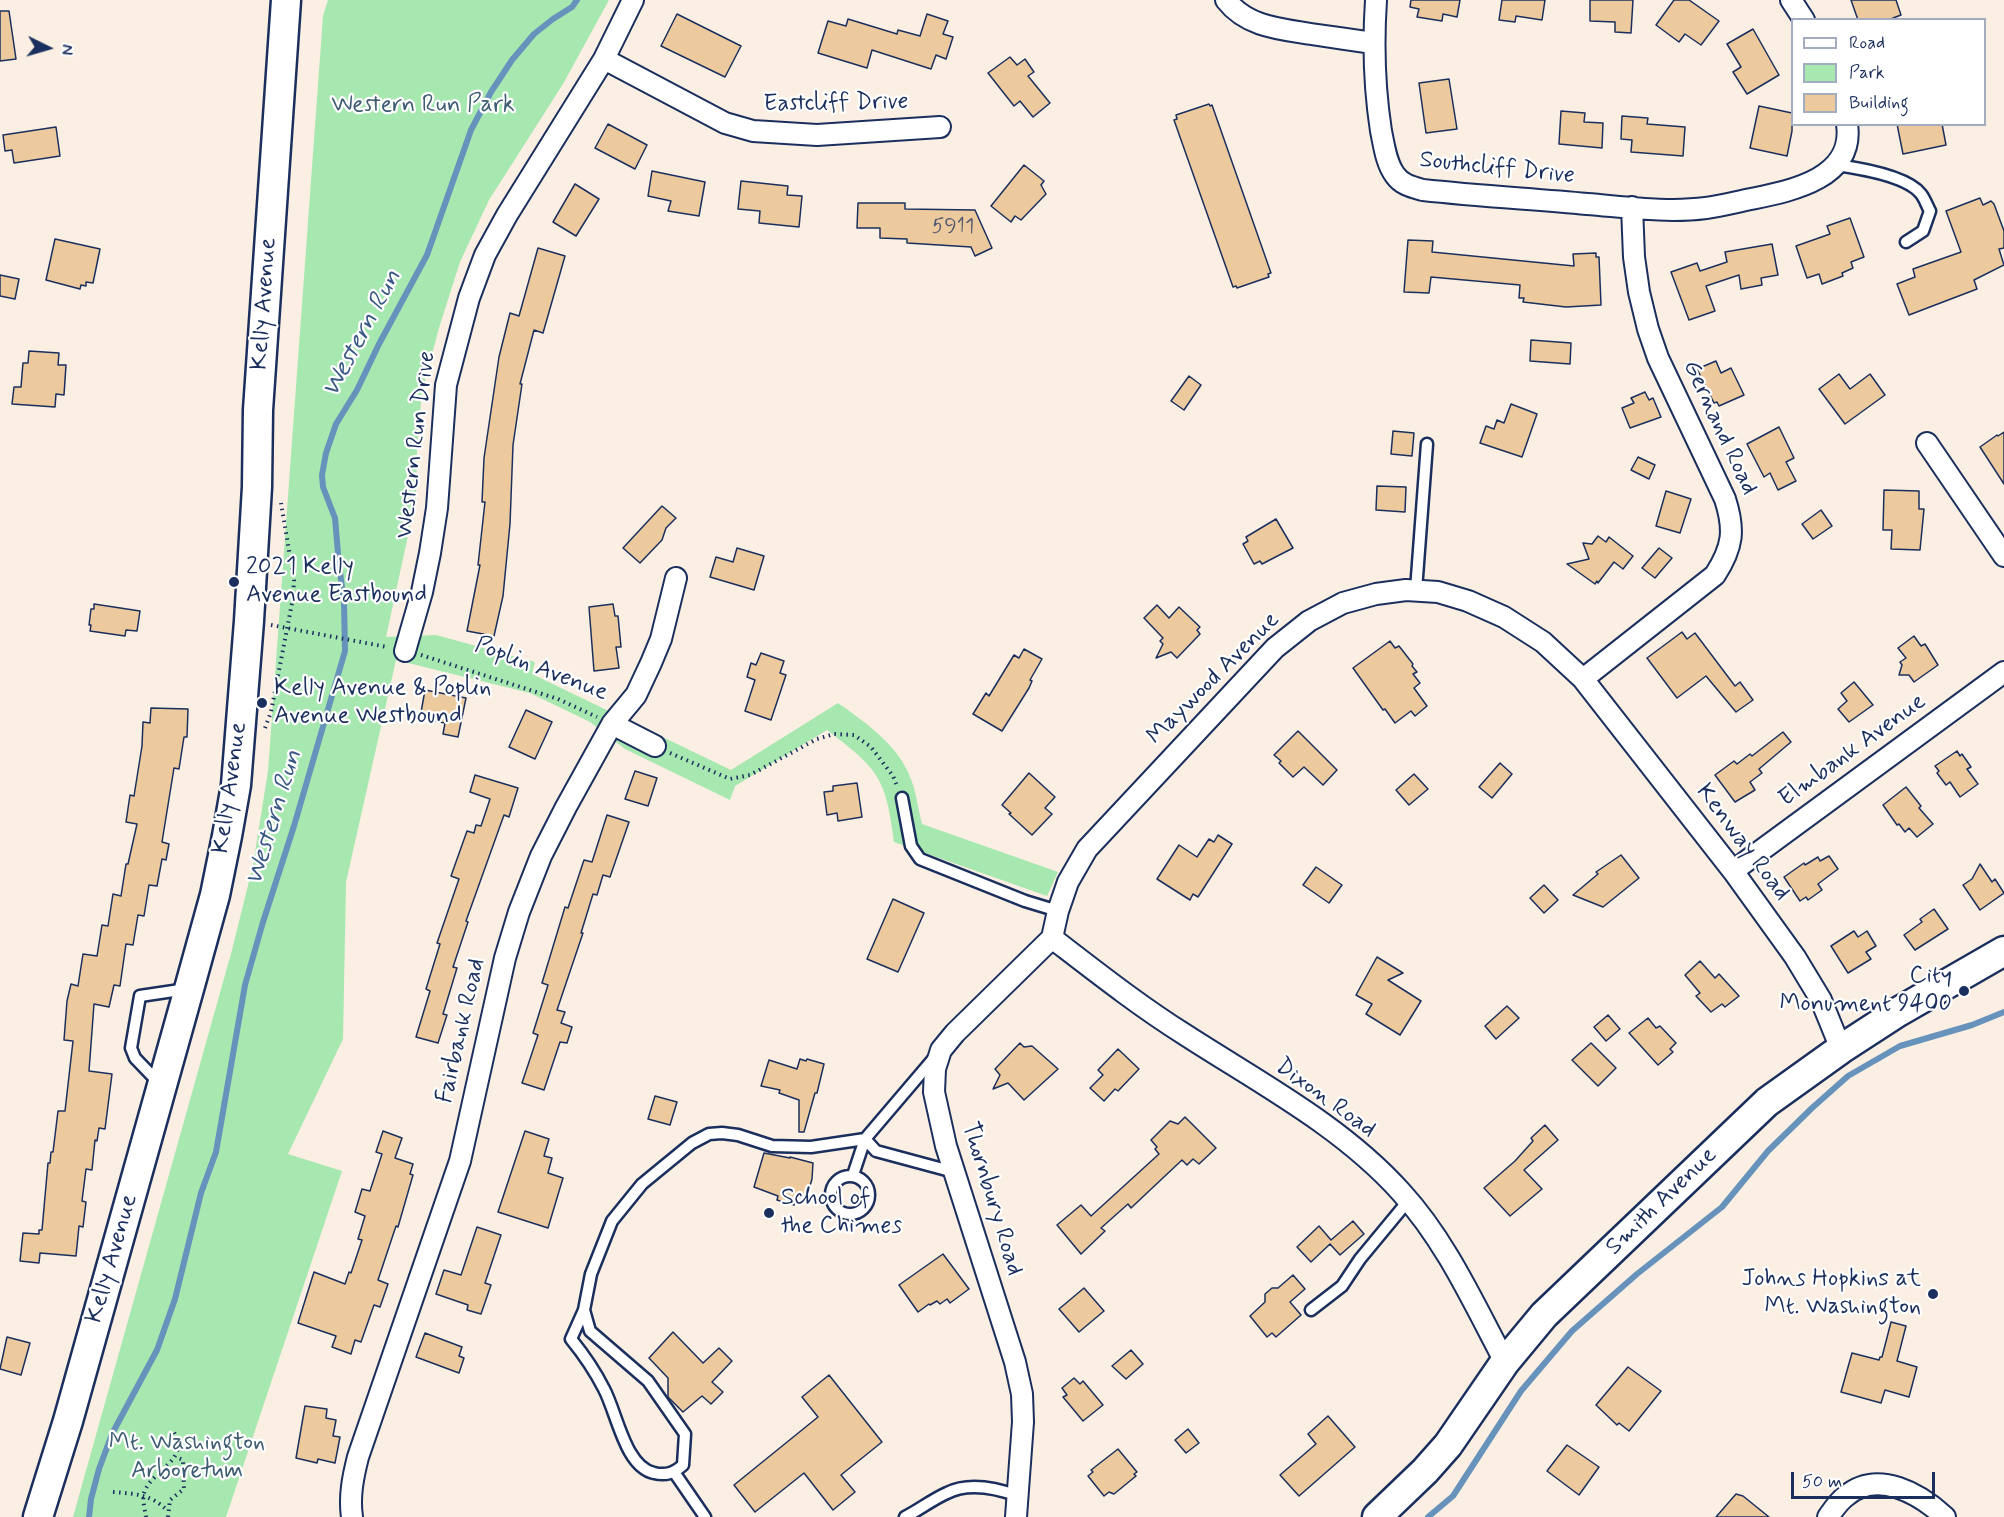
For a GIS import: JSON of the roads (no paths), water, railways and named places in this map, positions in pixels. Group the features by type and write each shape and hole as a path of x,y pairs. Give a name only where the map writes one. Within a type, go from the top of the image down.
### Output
{"main road":[{"name":"Kelly Avenue","path":"38,1517 68,1421 189,989 215,895 228,836 236,785 250,610 257,487 258,410 286,0"},
{"name":"Smith Avenue","path":"1377,1517 1425,1471 1448,1445 1506,1362 1544,1315 1767,1102 1898,1012 2004,951"}],"street":[{"name":"Western Run Drive","path":"405,651 422,592 430,553 437,508 446,385 469,297 485,255 507,215 604,59 633,0"},
{"path":"1226,0 1238,13 1271,28 1373,43"},
{"name":"Southcliff Drive","path":"1376,0 1373,43 1374,92 1389,163 1395,175 1406,185 1423,190 1449,193 1632,207"},
{"path":"1791,0 1803,18"},
{"name":"Eastcliff Drive","path":"604,59 717,119 753,131 817,135 940,127"},
{"path":"1632,207 1706,208 1789,191 1816,180 1833,169 1848,140 1847,126"},
{"name":"Gernand Road","path":"1583,679 1715,575 1726,558 1732,538 1731,517 1725,499 1658,358 1647,328 1634,256 1632,207"},
{"path":"1927,443 2004,556"},
{"name":"Fairbank Road","path":"352,1517 352,1483 358,1457 460,1161 505,958 519,912 541,856 612,724 636,695 661,639 676,578"},
{"name":"Maywood Avenue","path":"1052,938 1068,882 1087,849 1275,648 1309,621 1343,603 1376,594 1416,590 1438,592 1468,601 1504,617 1543,642 1583,679"},
{"name":"Elmbank Avenue","path":"1732,871 2004,672"},
{"name":"Kenway Road","path":"1583,679 1732,871 1800,966 1821,1000 1841,1049"},
{"name":"Poplin Avenue","path":"612,724 655,746"},
{"name":"Thornbury Road","path":"1016,1517 1023,1422 1022,1394 1015,1362 946,1146 934,1092 935,1069 941,1050 955,1033 1052,938"},
{"name":"Dixon Road","path":"1052,938 1124,994 1310,1114 1344,1139 1401,1191 1437,1237 1506,1362"},
{"path":"1828,1517 1845,1496 1858,1488 1874,1484 1896,1486 1911,1491 1945,1517"}],"lane":[{"path":"1839,159 1866,170 1896,178 1921,193 1930,211 1923,231 1906,242"},
{"path":"1416,590 1427,444"},
{"path":"902,798 911,846 920,859 1025,901 1058,911"},
{"path":"162,1085 135,1058 131,1048 140,996 189,989"},
{"path":"853,1175 866,1139 941,1050"},
{"path":"584,1310 590,1331 648,1381 685,1434 683,1465 674,1472 662,1475 645,1472 635,1463 605,1390 589,1361 571,1339 584,1310 591,1274 612,1221 642,1184 692,1143 709,1134 738,1135 772,1146 811,1147 866,1139"},
{"path":"866,1139 876,1151 954,1172"},
{"path":"1311,1310 1342,1286 1408,1201"},
{"path":"674,1472 705,1517"},
{"path":"905,1517 948,1492 978,1487 998,1489 1018,1496"}],"waterway":[{"name":"Western Run","path":"89,1517 99,1469 112,1434 157,1350 175,1299 201,1193 216,1152 245,985 345,651 344,602 335,518 323,487 322,475 326,453 336,424 357,390 427,255 471,130 491,92 512,60 534,34 572,7 577,0"},
{"path":"1428,1517 1453,1496 1521,1391 1572,1331 1637,1274 1722,1207 1768,1151 1848,1076 1900,1046 1972,1025 2004,1012"}],"place":[{"name":"2021 Kelly Avenue Eastbound","path":"234,582"},
{"name":"Kelly Avenue & Poplin Avenue Westbound","path":"262,703"},
{"name":"City Monument 9400","path":"1964,991"},
{"name":"School of the Chimes","path":"769,1213"},
{"name":"Johns Hopkins at Mt. Washington","path":"1933,1294"}],"park label":[{"name":"Western Run Park","path":"423,106"},
{"name":"Mt. Washington Arboretum","path":"187,1458"}]}
